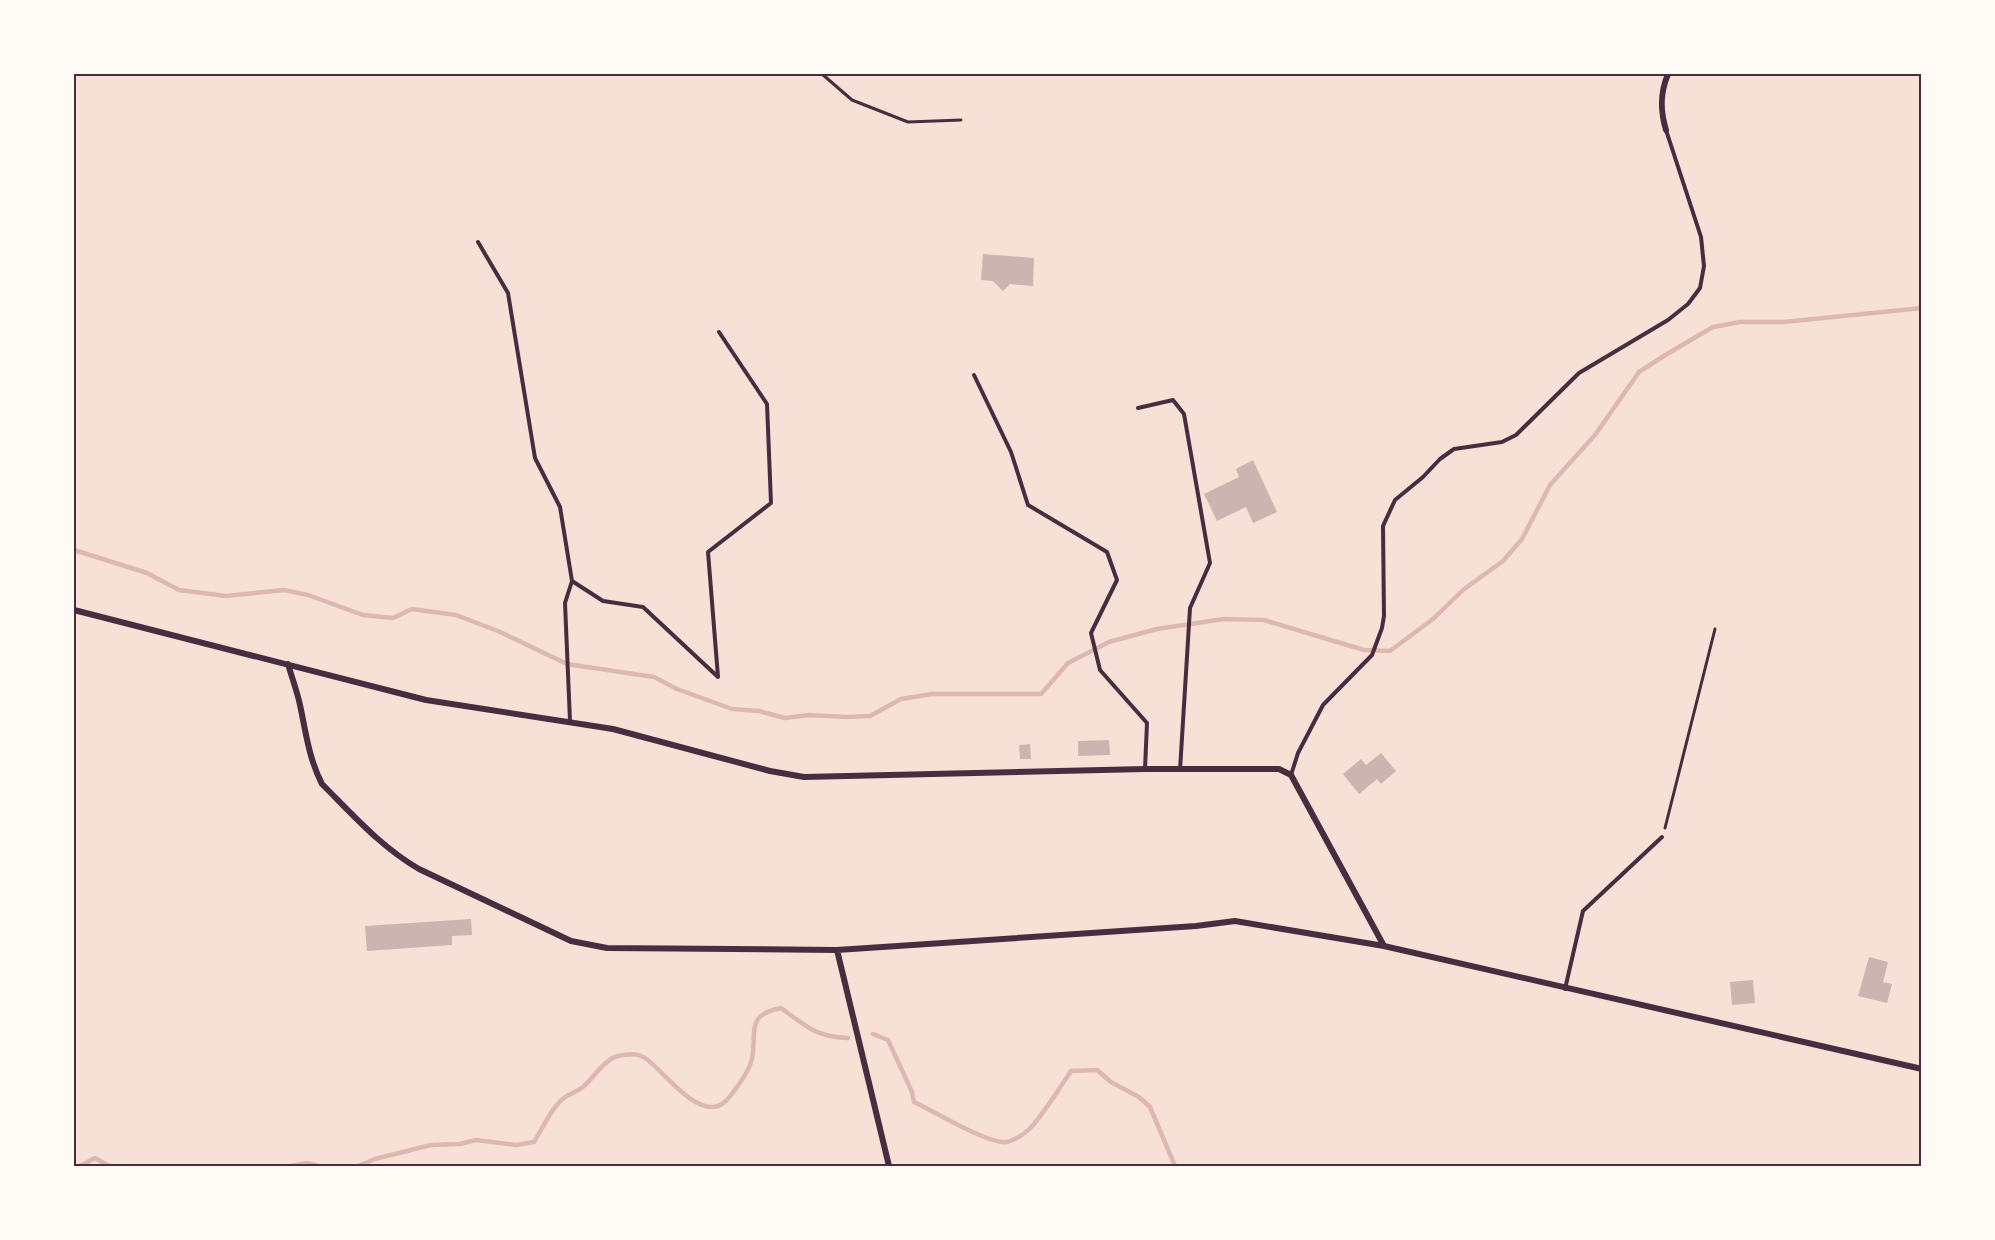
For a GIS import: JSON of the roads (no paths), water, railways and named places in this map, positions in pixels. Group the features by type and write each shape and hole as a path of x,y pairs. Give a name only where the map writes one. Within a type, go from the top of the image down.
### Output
{"street":[{"path":"1666,130 1661,106 1668,74"},
{"path":"74,610 426,700 613,729 770,771 804,777 1145,769 1279,769 1291,775 1384,946"},
{"path":"288,664 300,704 310,756 322,784 380,842 397,856 419,869 571,941 607,948 837,950 1196,926 1235,921 1384,946 1473,965 1565,989 1922,1070"},
{"path":"837,950 890,1167"}],"lane":[{"path":"1291,775 1298,753 1323,705 1372,655 1374,650 1384,616 1383,526 1395,500 1454,449 1502,442 1516,435 1579,373 1668,321 1688,304 1700,288 1704,266 1701,237 1666,130"},
{"path":"478,242 508,293 535,458 560,507 572,580 565,603 570,721"},
{"path":"572,580 603,601 643,607 718,677 708,552 771,503 767,404 719,332"},
{"path":"974,375 1011,452 1028,505 1107,552 1117,580 1091,633 1100,670 1147,723 1145,769"},
{"path":"1138,408 1173,400 1184,414 1210,563 1190,608 1180,770"},
{"path":"1565,989 1583,911 1662,837"}],"waterway":[{"path":"74,550 147,573 179,590 226,596 284,590 308,595 363,615 393,618 412,609 456,615 498,631 567,664 654,677 677,689 732,709 759,711 785,718 809,715 870,716 901,699 932,694 1041,694 1068,663 1109,642 1157,629 1224,619 1264,620 1364,650 1390,651 1433,619 1463,590 1503,561 1522,539 1550,485 1595,435 1639,372 1713,327 1740,322 1784,322 1922,308"},
{"path":"358,1166 375,1159 431,1145 460,1144 476,1140 516,1145 534,1142 551,1112 560,1102 582,1088 608,1061 621,1055 642,1056 679,1090 699,1104 708,1107 718,1106 731,1096 749,1068 757,1020 762,1015 781,1008 819,1033 848,1038"},
{"path":"873,1034 888,1040 912,1092 914,1102 975,1133 999,1142 1014,1139 1031,1127 1071,1071 1097,1070 1111,1082 1139,1097 1150,1107 1175,1166"},
{"path":"80,1166 95,1158 109,1166"},
{"path":"291,1166 307,1163 318,1166"}]}
